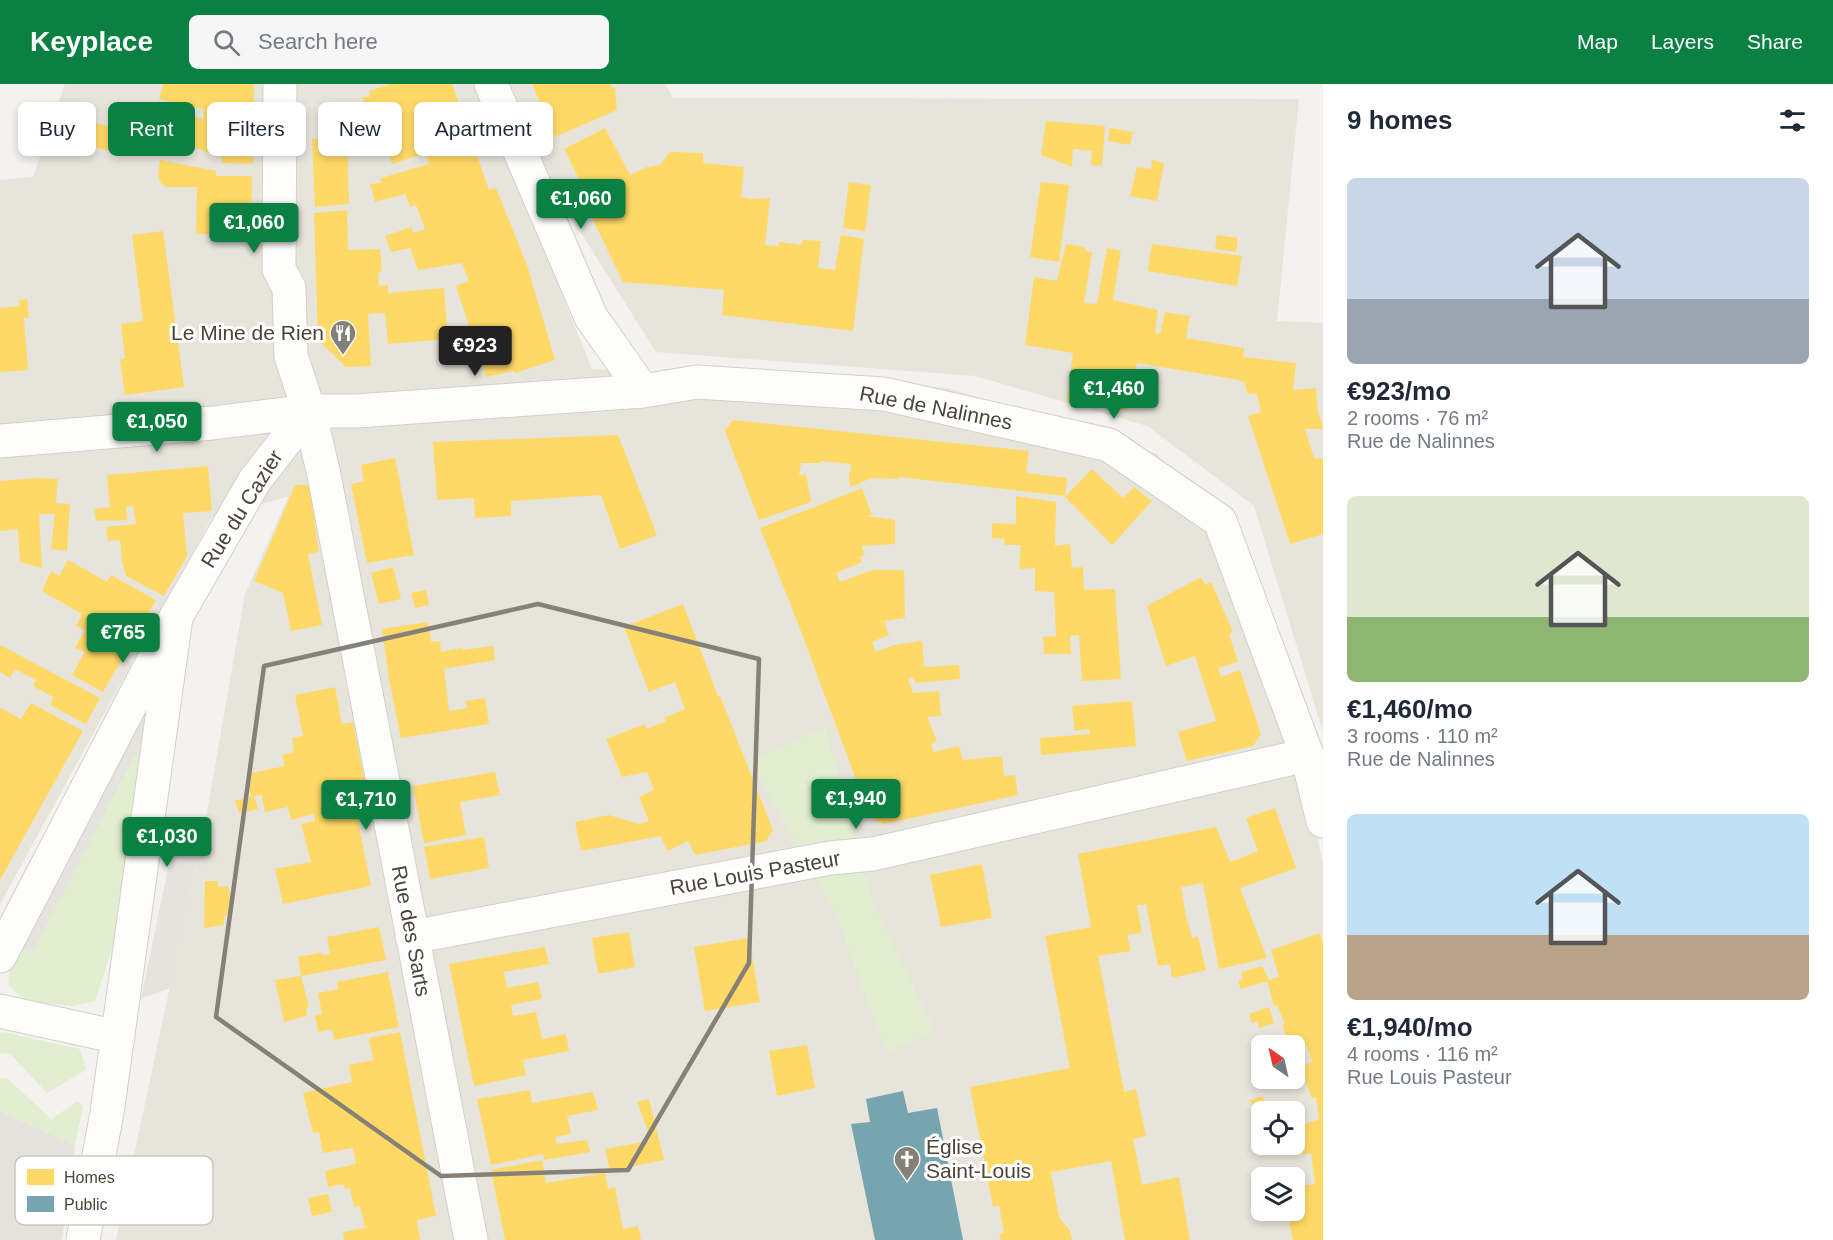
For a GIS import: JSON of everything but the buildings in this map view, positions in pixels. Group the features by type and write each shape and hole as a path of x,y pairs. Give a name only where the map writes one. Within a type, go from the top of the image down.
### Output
{"street":[{"path":"280,84 279,269 289,288 291,356 309,411"},
{"path":"491,84 591,317 643,391"},
{"name":"Rue de Nalinnes","path":"0,441 213,423 309,411 356,411 643,391 697,382 884,394 1109,445 1220,521 1307,754 1321,804"},
{"name":"Rue du Cazier","path":"0,956 176,617 255,480 309,411"},
{"name":"Rue des Sarts","path":"309,411 324,476 471,1240"},
{"name":"Rue du Cazier","path":"100,1156 108,1113 176,617"},
{"name":"Rue Louis Pasteur","path":"412,938 830,858 873,854 1307,754"},
{"path":"0,1011 118,1037"},
{"name":"Rue du Cazier","path":"83,1240 86,1225"}],"highlighted area":[{"path":"538,604 759,659 749,963 628,1170 441,1176 216,1017 264,666"}],"shaded area":[{"path":"65,84 477,84 484,102 414,102 414,156 506,156 592,369 948,388 1157,454 1260,589 1323,863 1323,1240 116,1240 119,1225 213,1225 213,1156 134,1156 207,812 245,594 288,497 212,517 0,904 0,180 33,177 40,156 96,156 96,102 59,102"},
{"path":"494,84 665,84 673,98 1299,99 1277,321 1323,323 1323,732 1254,506 1147,426 975,376 656,352 533,156 553,156 553,102 502,102"},
{"path":"141,720 148,730 33,951 19,949"},
{"path":"200,844 170,988 141,999 172,849"},
{"path":"0,1111 75,1145 73,1156 15,1156 15,1225 64,1225 62,1240 0,1240"}],"green space":[{"path":"156,714 115,940 95,1001 73,1006 26,1001 8,985 11,959 143,716"},
{"path":"825,727 873,902 935,1032 886,1052 837,917 750,761"},
{"path":"0,1033 80,1049 86,1070 47,1093 10,1054 0,1053"},
{"path":"7,1078 51,1119 78,1101 83,1107 75,1145 0,1111 0,1079"}],"place":[{"name":"Le Mine de Rien","path":"343,356"},
{"name":"Église Saint-Louis","path":"907,1182"}]}
